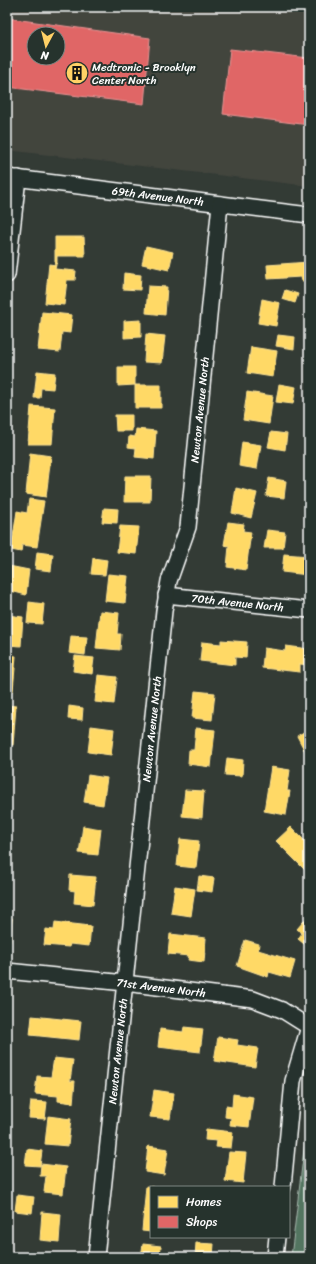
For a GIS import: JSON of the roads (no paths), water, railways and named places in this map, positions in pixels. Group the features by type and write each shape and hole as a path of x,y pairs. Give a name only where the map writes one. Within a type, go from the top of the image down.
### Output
{"street":[{"name":"69th Avenue North","path":"12,178 309,215"},
{"path":"7,275 12,178"},
{"name":"Newton Avenue North","path":"96,1257 166,595 169,581 188,527 220,204"},
{"name":"70th Avenue North","path":"166,595 309,610"},
{"name":"71st Avenue North","path":"7,971 125,983 253,999 282,1010 309,1027"},
{"path":"282,1186 293,1081 309,1027"},
{"path":"275,1257 277,1238"}],"place":[{"name":"Medtronic - Brooklyn Center North","path":"77,73"}]}
